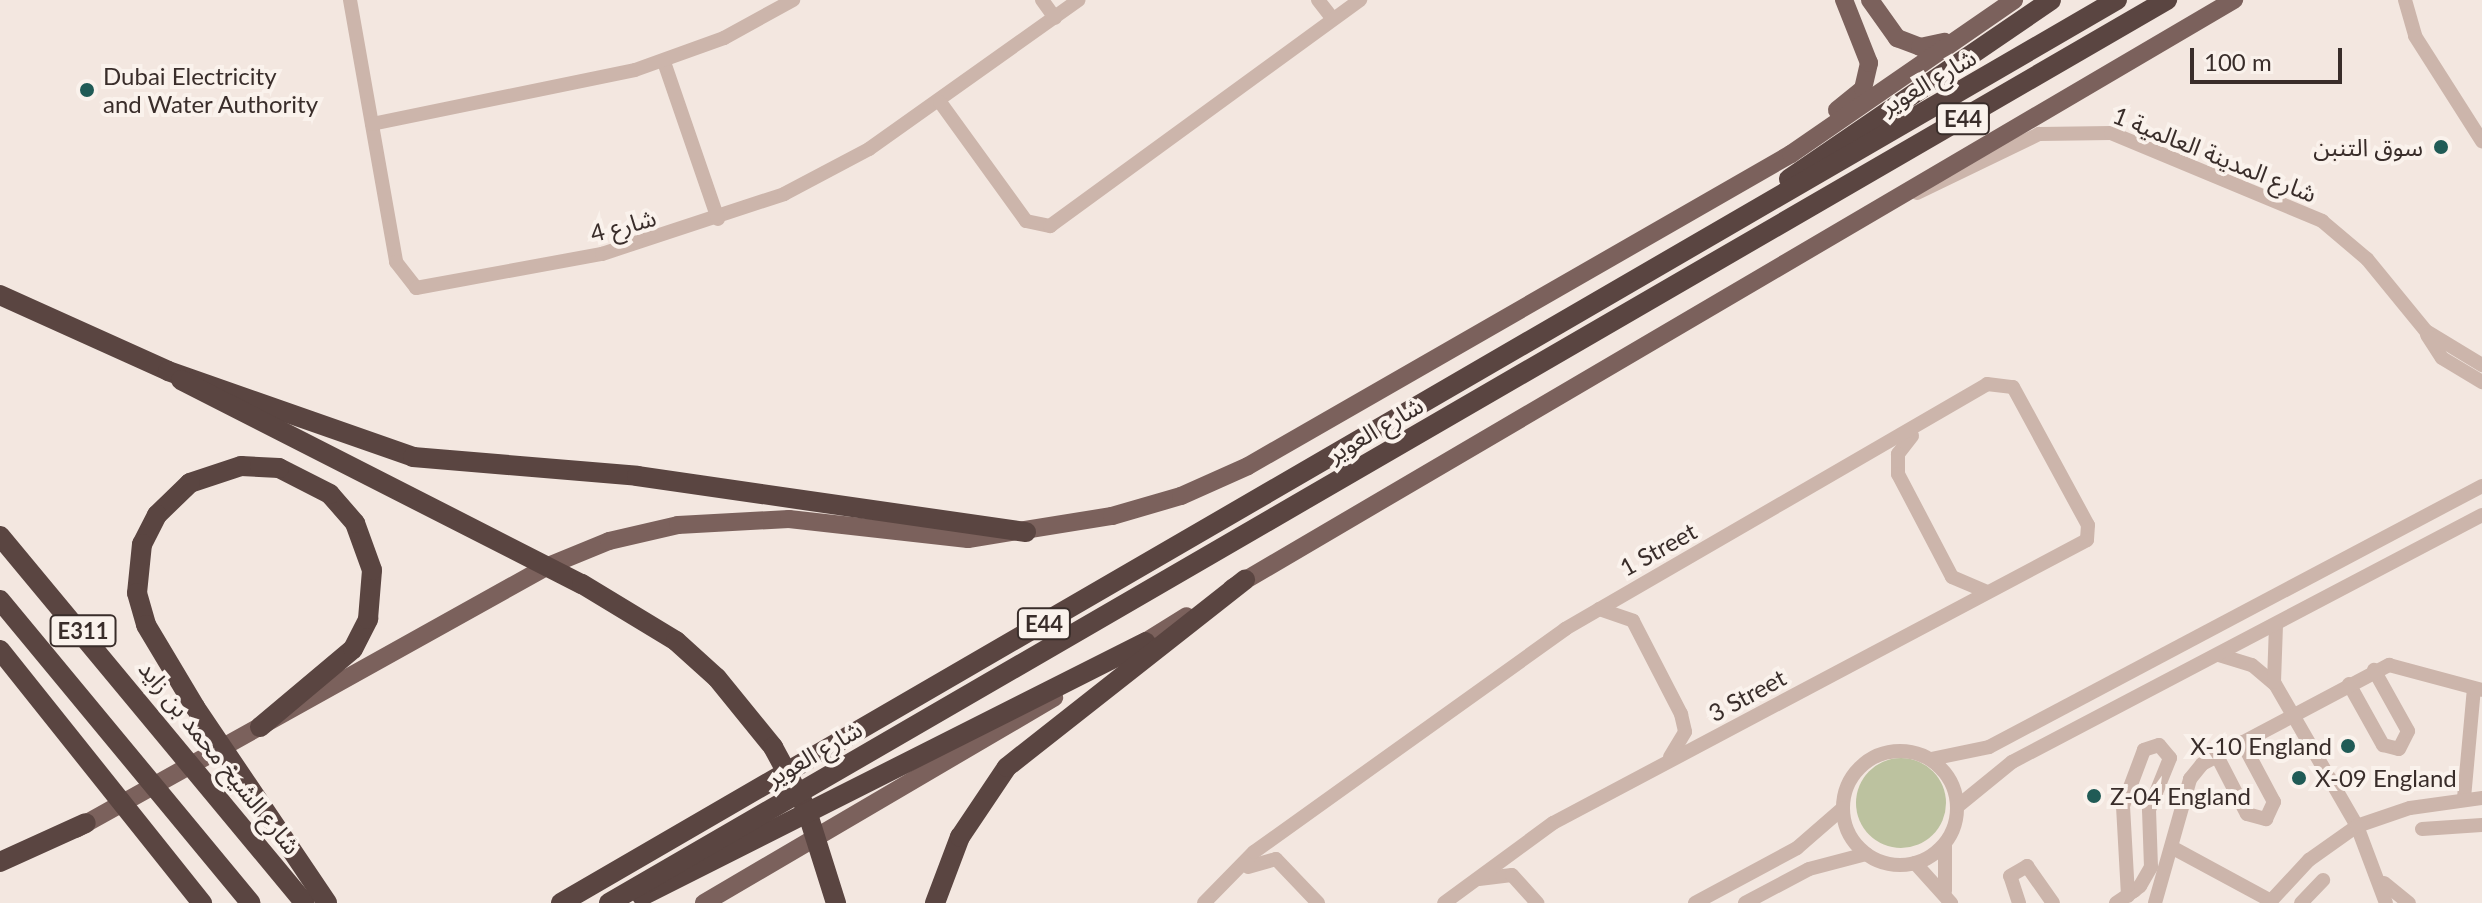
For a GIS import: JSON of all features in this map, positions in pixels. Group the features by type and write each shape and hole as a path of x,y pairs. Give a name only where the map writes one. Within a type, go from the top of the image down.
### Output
{"highway":[{"path":"1748,217 1791,177 2051,0"},
{"name":"شارع العوير","path":"561,903 1748,217 2117,0"},
{"name":"شارع العوير","path":"609,903 1760,239 2167,0"},
{"path":"0,295 168,371 413,457 637,476 1026,532"},
{"path":"168,371 203,397 582,584 676,641 754,719 806,808 836,903"},
{"path":"260,727 343,662 365,627 373,586 366,545 344,508 315,483 279,468 241,466 190,483 157,515 142,544 140,609 195,707 327,903"},
{"name":"شارع الشيخ محمد بن زايد","path":"0,536 164,728 305,903"},
{"path":"935,903 960,837 1007,767 1245,580"},
{"name":"E311","path":"0,600 131,752 251,903"},
{"path":"628,903 1146,642"},
{"path":"0,650 95,765 202,903"},
{"path":"0,672 95,765"},
{"path":"0,862 86,823"}],"main road":[{"path":"1700,203 1863,89 1869,54 1844,0"},
{"path":"1870,0 1881,20 1897,38 1920,47 1972,28"},
{"path":"0,873 548,566 643,531 789,519 968,539 1026,532 1181,496 1248,466 1700,203 1791,154 2014,0"},
{"path":"704,903 1146,642 1245,580 2234,0"}],"street":[{"name":"شارع 4","path":"350,0 398,271 416,288 602,254 718,219 813,180 940,102 1079,0"},
{"path":"372,124 664,62 793,0"},
{"path":"1042,0 1055,18"},
{"path":"1318,0 1333,19"},
{"path":"940,102 1026,221 1050,226 1360,0"},
{"path":"2405,0 2415,36 2482,141"},
{"path":"664,62 718,219"},
{"name":"شارع المدينة العالمية 1","path":"1889,201 2039,134 2111,133 2322,221 2367,259 2426,331 2451,350 2482,365"},
{"path":"2426,331 2442,358 2482,382"},
{"path":"2451,350 2482,356"},
{"name":"1 Street","path":"1204,903 1288,827 1596,610 1920,427 1992,382 2009,383 2088,525 2082,543"},
{"path":"1920,427 1898,454 1898,474 1952,577 1989,592"},
{"path":"2446,504 2482,478"},
{"path":"1866,854 1851,837 1843,808 1851,779 1873,757 1902,750 1931,759 1989,747 2482,486"},
{"path":"1949,899 1945,844 1958,806 2012,762 2482,515"},
{"path":"2446,534 2482,522"},
{"name":"3 Street","path":"1444,903 1541,830 2082,543"},
{"path":"1596,610 1620,611 1633,621 1684,720 1683,738 1664,764"},
{"path":"2276,624 2270,658 2275,684 2357,826 2384,883 2386,903"},
{"path":"2219,655 2252,665 2275,684"},
{"path":"2155,903 2175,849 2192,774 2217,756 2374,670 2407,664 2478,689 2473,798 2476,824 2422,829"},
{"path":"2349,684 2383,745 2399,749 2408,731 2374,670"},
{"path":"2217,756 2247,814 2266,819 2274,802 2242,742"},
{"path":"2159,745 2169,764 2149,810 2151,867 2122,899 2123,806 2144,750 2159,745"},
{"path":"1931,759 1952,782 1958,806"},
{"path":"2175,849 2270,902 2309,860 2357,826 2473,798"},
{"path":"2123,806 2149,810"},
{"path":"1695,903 1797,848 1843,808"},
{"path":"1915,863 1945,844"},
{"path":"1745,903 1809,869 1866,854 1915,863 1949,899"},
{"path":"1218,888 1270,858 1318,903"},
{"path":"2019,903 2009,881 2022,866 2036,871 2053,903"},
{"path":"1458,891 1506,873 1537,903"},
{"path":"2301,903 2323,880"},
{"path":"2384,883 2409,903"}],"green space":[{"path":"1901,758 1918,761 1933,771 1943,786 1946,803 1943,820 1933,835 1918,845 1901,848 1884,845 1869,835 1859,820 1856,803 1859,786 1869,771 1884,761"}],"place":[{"name":"Dubai Electricity and Water Authority","path":"87,90"},
{"name":"سوق التنبن","path":"2441,147"},
{"name":"X-10 England","path":"2348,746"},
{"name":"X-09 England","path":"2299,778"},
{"name":"Z-04 England","path":"2094,796"}]}
